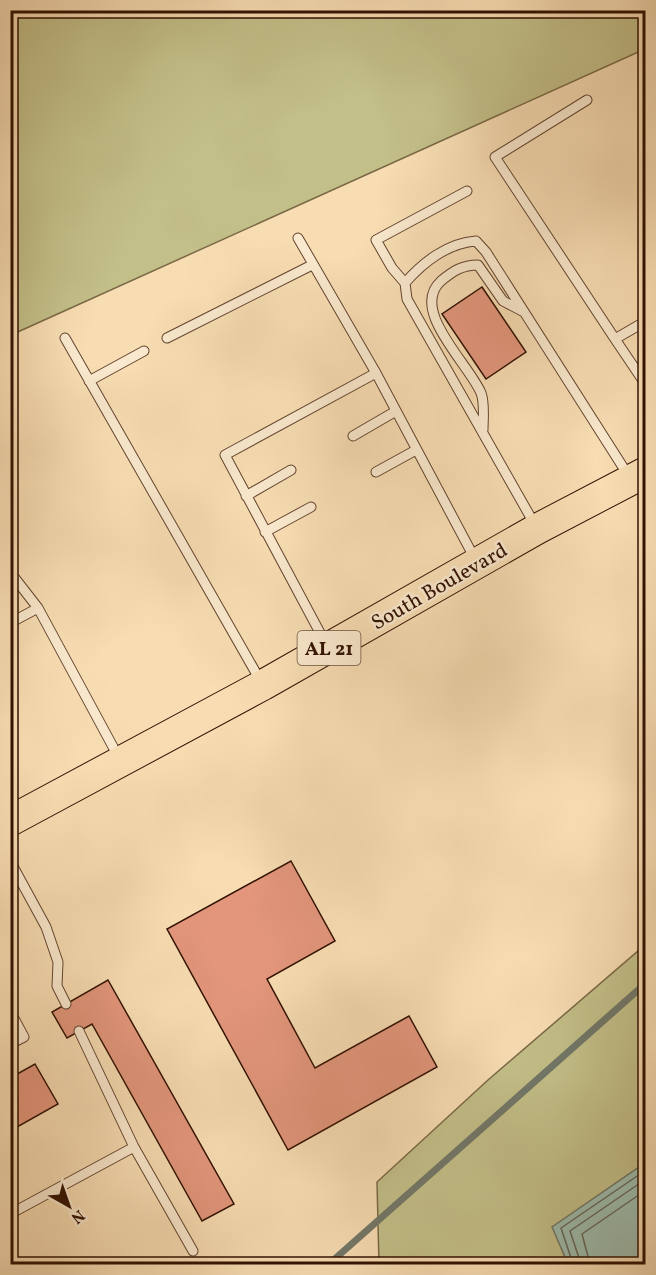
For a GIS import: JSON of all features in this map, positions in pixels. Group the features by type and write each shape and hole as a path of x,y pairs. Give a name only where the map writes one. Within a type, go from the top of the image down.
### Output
{"main road":[{"name":"South Boulevard","path":"10,821 263,685 537,529 638,476"}],"lane":[{"path":"587,100 495,157 645,385"},
{"path":"467,191 376,240 392,268 405,283 407,299 537,529"},
{"path":"298,238 376,374 478,563"},
{"path":"405,283 418,267 444,251 463,242 476,242 486,252 524,312 638,476"},
{"path":"167,338 312,265"},
{"path":"483,433 482,395 435,318 430,300 433,289 454,270 478,265 503,302 524,312"},
{"path":"615,339 645,321"},
{"path":"65,338 263,685"},
{"path":"89,381 144,351"},
{"path":"329,648 225,455 376,374"},
{"path":"353,436 396,411"},
{"path":"376,472 416,450"},
{"path":"246,496 291,470"},
{"path":"265,532 311,507"},
{"path":"10,572 38,608 120,760"},
{"path":"10,623 38,608"},
{"path":"10,861 46,927 58,962 57,986 66,1004"},
{"path":"10,1011 24,1037 10,1044"},
{"path":"79,1032 134,1147 193,1251"},
{"path":"10,1214 134,1147"}],"shaded area":[{"path":"10,11 645,11 645,49 11,335"},
{"path":"645,945 645,1163 553,1227 568,1264 379,1264 377,1182 488,1080"}],"water":[{"path":"645,1163 645,1264 568,1264 552,1227"}],"building":[{"path":"482,287 526,352 486,379 442,314"},
{"path":"291,861 335,941 267,979 315,1068 409,1016 437,1067 288,1150 167,929"},
{"path":"108,980 234,1204 202,1221 92,1024 67,1038 52,1012"},
{"path":"35,1064 58,1104 10,1131 10,1078"}],"waterway":[{"path":"329,1264 646,983"}]}
